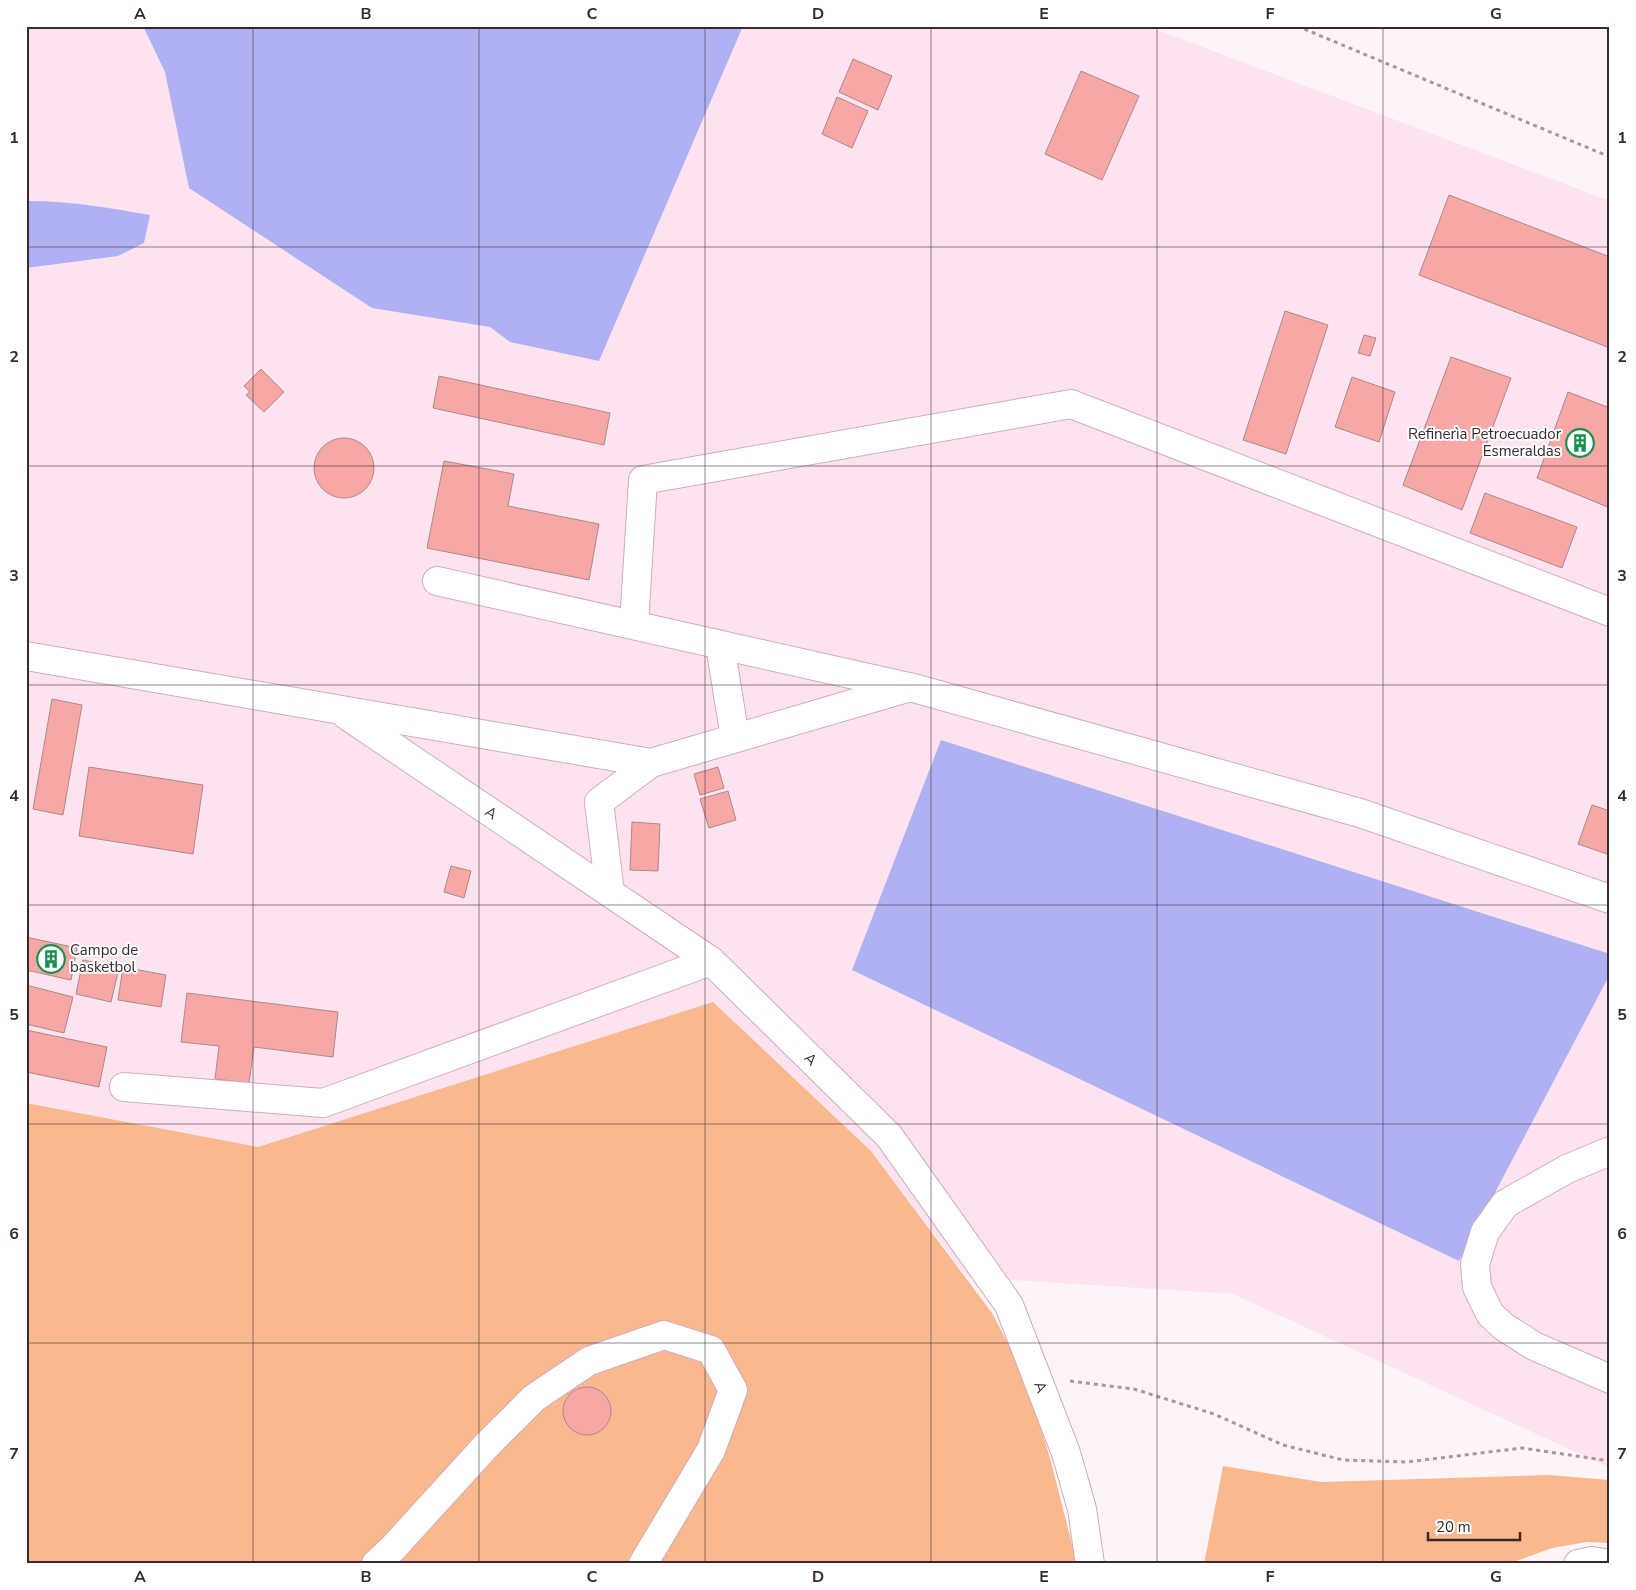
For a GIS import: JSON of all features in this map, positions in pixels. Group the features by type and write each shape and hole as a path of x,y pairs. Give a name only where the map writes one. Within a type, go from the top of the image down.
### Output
{"street":[{"path":"634,625 643,480 1070,404 1610,612"},
{"path":"437,581 910,688 1360,814 1610,899"},
{"path":"720,645 735,738"},
{"path":"26,656 651,763"},
{"path":"610,893 599,802 651,763 910,688"},
{"name":"A","path":"339,710 711,961 889,1136 1009,1305 1066,1453 1082,1509 1090,1564"},
{"path":"124,1088 323,1103 711,961"},
{"path":"1610,1151 1567,1169 1505,1204 1485,1232 1475,1264 1477,1287 1490,1314 1504,1327 1534,1346 1610,1379"},
{"path":"376,1564 393,1548 486,1446 534,1398 590,1361 664,1335 711,1350 733,1390 711,1450 643,1564"},
{"path":"1578,1564 1592,1561 1610,1564"}],"path":[{"path":"1297,26 1610,157"},
{"path":"1037,1377 1134,1389 1214,1414 1283,1445 1343,1460 1407,1462 1522,1448 1610,1461"}],"shaded area":[{"path":"26,26 1147,26 1610,201 1610,1468 1233,1294 967,1277 871,1151 713,1003 258,1147 26,1103"},
{"path":"713,1002 871,1151 992,1313 1024,1374 1050,1458 1077,1564 26,1564 26,1103 258,1147"},
{"path":"1223,1466 1321,1482 1548,1475 1610,1480 1610,1543 1587,1542 1552,1548 1508,1564 1204,1564"}],"water":[{"path":"143,26 743,26 599,361 510,342 490,327 372,308 189,188 165,72"},
{"path":"29,201 105,207 150,215 144,243 118,256 26,268 26,206"},
{"path":"941,740 1610,954 1610,974 1459,1261 852,970"}],"building":[{"path":"853,59 892,76 878,110 839,92"},
{"path":"1081,71 1139,96 1102,180 1045,154"},
{"path":"837,97 868,111 852,148 822,134"},
{"path":"1449,195 1610,257 1610,348 1419,275"},
{"path":"1285,311 1328,325 1286,454 1243,440"},
{"path":"1364,335 1376,338 1370,356 1358,353"},
{"path":"1451,357 1511,378 1462,510 1403,485"},
{"path":"261,369 284,392 264,412 246,395 250,392 244,386"},
{"path":"439,376 610,413 604,445 433,408"},
{"path":"1352,377 1395,392 1379,442 1335,427"},
{"name":"Refinerìa Petroecuador Esmeraldas","path":"1568,392 1610,408 1610,508 1537,478"},
{"path":"344,438 361,443 369,451 374,468 369,485 361,493 344,498 327,493 319,485 314,468 319,451 327,443"},
{"path":"444,461 514,474 508,506 599,524 589,580 427,548"},
{"path":"1485,493 1577,527 1562,568 1470,533"},
{"path":"52,699 82,705 63,815 33,809"},
{"path":"89,767 203,785 193,854 79,836"},
{"path":"718,767 724,788 700,795 694,774"},
{"path":"728,791 736,820 709,828 700,799"},
{"path":"1592,805 1610,811 1610,855 1578,844"},
{"path":"632,822 660,824 658,871 630,870"},
{"path":"451,866 471,871 464,898 444,892"},
{"name":"Campo de basketbol","path":"26,937 77,948 71,980 26,970"},
{"path":"83,960 119,968 111,1002 76,994"},
{"path":"123,967 166,975 161,1007 118,1000"},
{"path":"26,985 73,997 64,1033 26,1024"},
{"path":"187,993 338,1012 333,1057 254,1047 249,1083 215,1079 219,1046 181,1042"},
{"path":"26,1030 107,1047 99,1087 26,1072"},
{"path":"587,1387 596,1389 604,1394 609,1402 611,1411 609,1420 604,1428 596,1433 587,1435 578,1433 570,1428 565,1420 563,1411 565,1402 570,1394 578,1389"}],"place":[{"name":"Refinerìa Petroecuador Esmeraldas","path":"1580,443"},
{"name":"Campo de basketbol","path":"51,959"}]}
